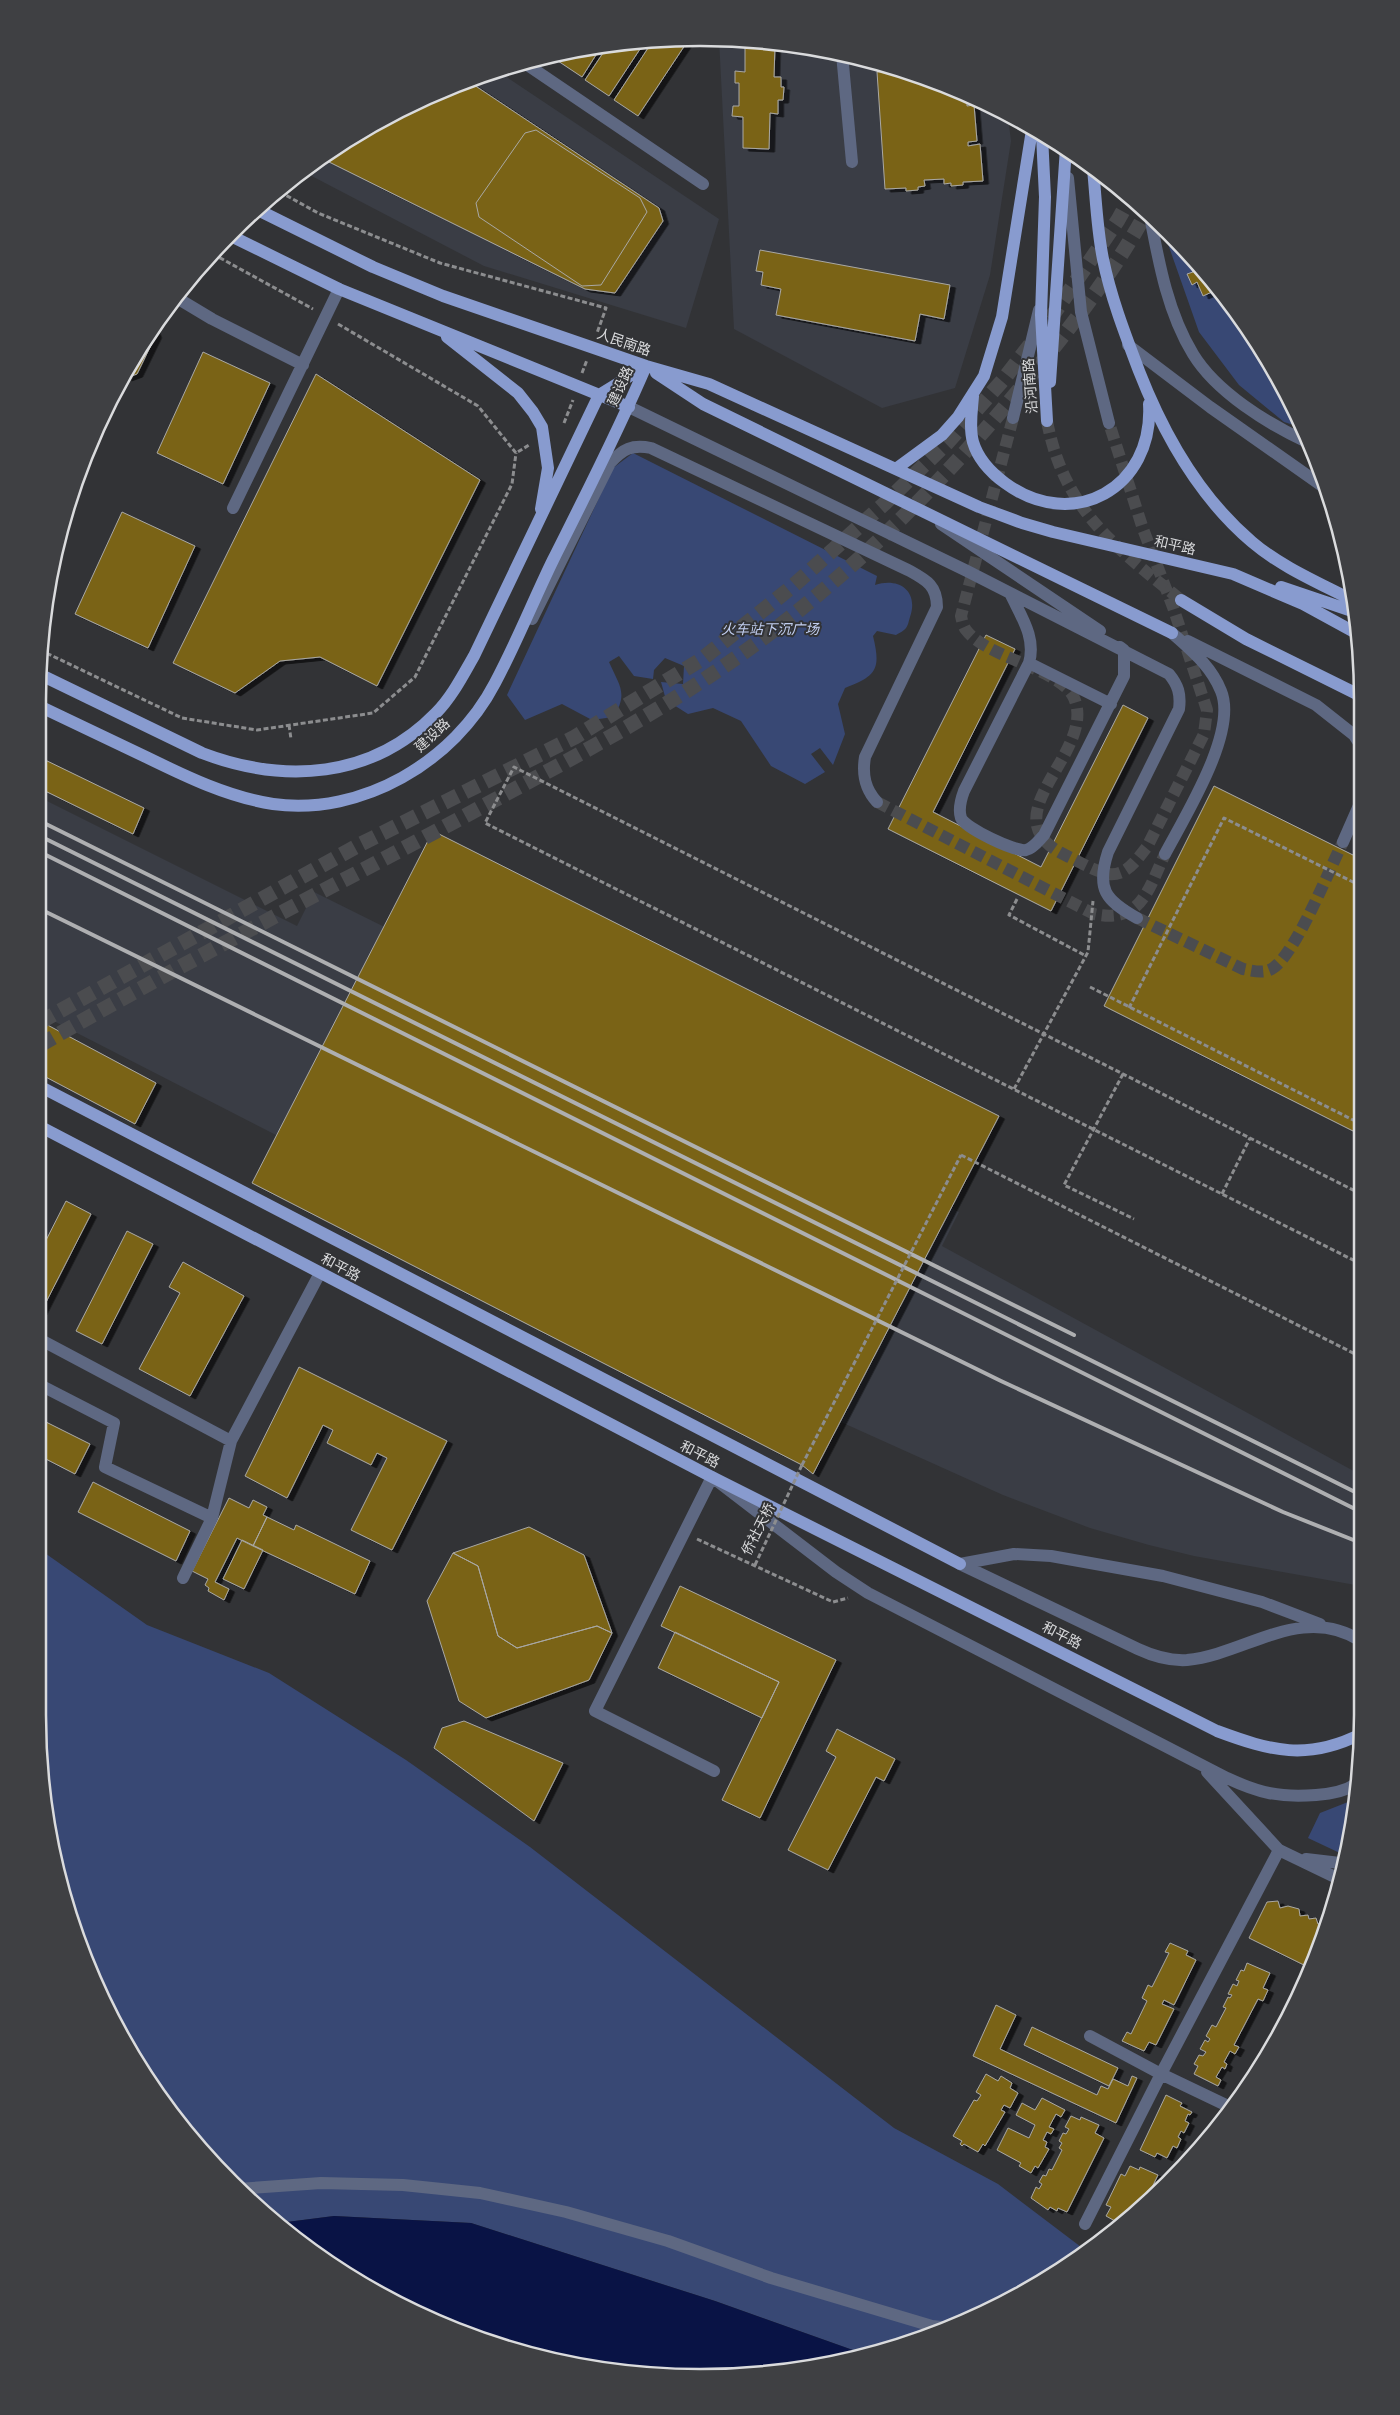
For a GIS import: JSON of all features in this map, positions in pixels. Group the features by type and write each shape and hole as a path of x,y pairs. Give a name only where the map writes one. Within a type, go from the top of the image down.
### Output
{"main road":[{"path":"897,468 942,435 973,396 984,376 1002,317 1031,136"},
{"name":"沿河南路","path":"1042,143 1045,197 1042,360 1047,421 1066,158"},
{"path":"1094,178 1103,258 1114,304 1148,395 1181,460 1229,520 1252,543 1278,560 1345,596"},
{"name":"人民南路","path":"264,213 373,267 443,296 646,366 709,384 979,507"},
{"path":"237,239 339,288 629,407"},
{"path":"435,328 518,393 533,412 542,428 548,468 538,526"},
{"path":"646,366 703,404 1172,633"},
{"name":"建设路","path":"47,678 202,753 227,762 264,771 298,773 334,768 373,757 411,735 437,713 456,688 474,656 538,526 599,395 646,366"},
{"name":"建设路","path":"46,709 204,784 233,795 273,804 319,805 370,792 409,775 438,754 454,738 495,685 527,613 629,407 646,366"},
{"path":"973,396 972,439 978,455 986,466 1012,489 1029,497 1049,503 1070,505 1087,502 1106,494 1121,483 1133,469 1141,455 1146,440 1150,419 1148,395"},
{"name":"和平路","path":"979,507 1045,530 1232,574 1295,601 1349,630"},
{"path":"1232,574 1282,587 1347,609"},
{"path":"1181,600 1246,639 1354,692"},
{"name":"和平路","path":"46,1091 960,1564"},
{"name":"和平路","path":"46,1130 712,1476 1217,1731 1276,1750 1324,1748 1353,1737"}],"street":[{"path":"843,63 852,162"},
{"path":"533,69 703,184"},
{"path":"1066,158 1080,312 1109,423"},
{"path":"1152,229 1158,261 1173,314 1193,355 1219,386 1283,431 1299,438"},
{"path":"233,508 339,288"},
{"path":"1012,418 1027,365 1042,292"},
{"path":"182,301 212,319 303,366"},
{"path":"1128,345 1210,407 1316,481"},
{"path":"629,407 967,571 1168,674 1179,688 1181,698 1174,720 1108,852 1102,882 1107,897 1119,907 1138,918"},
{"path":"495,685 529,624 610,463 619,452 628,447 640,446 651,448 908,570 932,586 937,595 937,607 865,757 864,778 870,795 877,802"},
{"path":"924,513 1109,637 1124,650 1124,676 1111,704 1044,834 1036,844 1026,850 1007,846 966,825 961,819 960,801 1029,663 1032,651 1031,637 1012,595"},
{"path":"1172,633 1316,705 1354,735"},
{"path":"1166,854 1215,756 1225,721 1222,693 1212,674 1201,658 1172,633"},
{"path":"1029,663 1111,704"},
{"path":"1342,842 1354,816"},
{"path":"184,1578 212,1518 231,1441 320,1273"},
{"path":"46,1342 231,1441"},
{"path":"46,1388 114,1423 105,1467 212,1518"},
{"path":"714,1771 595,1711 712,1476 836,1572 868,1593 1244,1786 1278,1796 1293,1797 1328,1794 1349,1787"},
{"path":"960,1564 1014,1554 1051,1556 1172,1578 1262,1602 1342,1631 1354,1637"},
{"path":"960,1564 1138,1649 1169,1659 1196,1658 1306,1626 1342,1631"},
{"path":"1200,1764 1279,1850 1333,1876"},
{"path":"1085,2224 1160,2074 1279,1850"},
{"path":"1296,1858 1336,1863"},
{"path":"1090,2036 1160,2074 1225,2105"},
{"path":"250,2188 321,2183 403,2185 480,2193 575,2214 668,2241 771,2278 932,2326"}],"path":[{"path":"285,195 318,213 440,263 606,308 564,423 516,453"},
{"path":"48,654 182,718 257,730 373,713 415,677 512,484 516,453 478,406 326,317 219,257"},
{"path":"289,725 291,739"},
{"path":"1354,1190 514,767 486,823 1354,1260"},
{"path":"1129,1008 1224,818 1354,883"},
{"path":"1014,1089 1087,954 1009,915 1016,899"},
{"path":"1090,987 1354,1120"},
{"path":"1123,1074 1064,1185 1134,1220"},
{"path":"1222,1194 1250,1138"},
{"name":"侨社天桥","path":"714,1547 755,1565 802,1465 961,1155 1354,1353"},
{"path":"755,1565 833,1602"}],"shaded area":[{"path":"719,47 785,52 828,59 869,69 910,81 950,96 1009,124 1011,141 990,275 955,388 882,408 734,329"},
{"path":"506,76 719,219 686,328 484,266 310,175 373,134 411,114 450,96"},
{"path":"46,800 297,926 314,892 959,1212 942,1246 1354,1471 1354,1585 1194,1556 1090,1528 1003,1495 801,1404 46,1017"},
{"path":"334,2216 471,2223 715,2301 853,2350 785,2363 700,2369 615,2363 572,2356 490,2334 450,2319 411,2301 337,2259 287,2222"}],"green space":[{"path":"1168,244 1192,269 1244,337 1266,373 1292,425 1284,422 1239,385 1199,332"},
{"name":"火车站下沉广场","path":"633,453 877,576 875,585 892,583 905,588 909,593 912,600 912,608 907,627 896,635 877,631 873,636 876,656 874,670 856,684 845,688 838,704 845,734 833,765 820,748 811,754 825,772 805,784 771,766 741,721 713,708 688,714 666,700 661,682 683,684 684,666 665,658 654,670 653,679 634,676 619,656 609,662 621,690 621,702 613,717 592,720 562,704 525,720 507,695 613,468"},
{"path":"46,1554 147,1625 269,1673 406,1760 530,1847 894,2128 998,2184 1080,2247 1027,2281 950,2319 910,2334 853,2350 715,2301 471,2223 334,2216 287,2222 269,2207 208,2146 156,2078 134,2042 96,1965 81,1925 69,1884 59,1843 52,1800 46,1715"},
{"path":"1348,1802 1339,1852 1308,1838 1320,1813"}],"building":[{"path":"684,47 638,116 614,100 647,49"},
{"path":"745,48 775,51 774,77 781,77 781,87 784,87 783,100 778,100 778,114 770,113 769,149 743,148 743,117 732,116 733,106 739,106 739,83 735,83 735,71 745,72"},
{"path":"640,50 609,96 585,80 602,54"},
{"path":"596,55 582,77 560,62"},
{"path":"877,72 910,81 950,96 967,104 967,106 974,107 977,141 968,142 968,146 980,144 983,181 963,182 963,185 951,186 951,183 944,184 944,179 924,180 925,186 918,187 918,190 906,191 906,188 885,189"},
{"path":"476,86 659,208 663,221 615,293 585,289 329,162 373,134 411,114"},
{"path":"536,130 640,198 647,212 601,285 582,286 479,217 476,203 525,133"},
{"path":"760,250 950,285 944,319 920,314 915,341 776,315 781,289 761,285 763,272 756,271"},
{"path":"1191,268 1211,292 1203,296 1197,282 1192,285 1187,274 1193,272"},
{"path":"151,345 137,374 133,376"},
{"path":"203,352 270,383 223,484 157,453"},
{"path":"316,374 480,480 377,686 320,657 280,661 235,693 173,663"},
{"path":"122,512 195,546 148,648 75,614"},
{"path":"986,635 1015,649 933,812 1041,867 1123,705 1148,718 1051,911 888,829"},
{"path":"46,760 144,808 133,834 46,791"},
{"path":"1214,786 1354,856 1354,1131 1104,1006"},
{"path":"433,831 999,1116 813,1474 802,1465 252,1183"},
{"path":"46,1024 156,1083 135,1124 46,1077"},
{"path":"66,1201 91,1214 46,1302 46,1240"},
{"path":"127,1231 153,1244 102,1344 76,1331"},
{"path":"183,1262 244,1296 190,1396 139,1369 180,1293 169,1287"},
{"path":"299,1367 447,1441 392,1550 351,1530 387,1458 377,1453 371,1465 327,1443 333,1430 323,1425 287,1498 245,1476"},
{"path":"46,1422 90,1444 75,1474 46,1459"},
{"path":"93,1482 190,1531 176,1561 78,1512"},
{"path":"229,1498 249,1508 253,1500 267,1507 263,1515 267,1517 253,1546 237,1538 215,1582 229,1589 224,1600 208,1591 209,1588 205,1585 208,1579 192,1571"},
{"path":"267,1517 294,1530 296,1525 370,1561 355,1594 253,1546"},
{"path":"529,1527 584,1555 612,1633 597,1626 517,1648 498,1636 478,1566 453,1553"},
{"path":"242,1540 263,1550 244,1589 223,1579"},
{"path":"453,1553 478,1566 498,1636 517,1648 597,1626 612,1633 589,1680 486,1718 459,1701 427,1601"},
{"path":"680,1586 836,1660 760,1818 722,1800 779,1682 661,1626"},
{"path":"675,1632 779,1682 762,1718 658,1668"},
{"path":"464,1721 563,1763 534,1821 434,1748 442,1728"},
{"path":"837,1729 895,1759 884,1781 876,1777 828,1870 788,1850 836,1757 826,1751"},
{"path":"1278,1901 1280,1908 1288,1906 1299,1909 1300,1916 1308,1915 1309,1919 1316,1918 1319,1924 1304,1965 1249,1938 1267,1902"},
{"path":"1170,1943 1188,1951 1186,1955 1196,1960 1174,2005 1164,2000 1162,2004 1174,2009 1156,2045 1149,2042 1144,2051 1122,2041 1127,2032 1131,2034 1147,2001 1142,1998 1148,1985 1152,1987 1169,1953 1165,1952"},
{"path":"1247,1963 1270,1973 1263,1988 1268,1990 1263,2001 1258,1999 1234,2045 1239,2047 1235,2054 1230,2051 1224,2062 1227,2064 1225,2069 1222,2067 1216,2077 1221,2080 1218,2086 1194,2074 1198,2066 1194,2064 1199,2055 1203,2056 1206,2052 1200,2049 1205,2040 1208,2042 1210,2039 1206,2036 1212,2025 1216,2027 1226,2008 1223,2007 1228,1997 1230,1998 1232,1995 1228,1994 1233,1984 1237,1986 1239,1981 1236,1980 1241,1970 1244,1971"},
{"path":"996,2005 1016,2015 1000,2049 1097,2095 1101,2086 1108,2089 1113,2079 1128,2086 1132,2076 1137,2078 1116,2123 973,2056"},
{"path":"1032,2027 1118,2068 1109,2086 1024,2045"},
{"path":"986,2074 998,2081 1001,2076 1012,2083 1010,2088 1018,2093 1010,2108 1004,2105 1001,2110 1005,2112 985,2146 983,2144 978,2152 964,2144 962,2146 960,2144 962,2141 953,2136 974,2100 977,2101 981,2095 976,2092"},
{"path":"1166,2095 1182,2103 1180,2106 1192,2112 1190,2115 1188,2114 1185,2121 1189,2123 1184,2133 1181,2131 1178,2137 1181,2139 1177,2148 1173,2146 1167,2158 1157,2153 1155,2157 1140,2150"},
{"path":"1042,2098 1065,2110 1061,2117 1056,2114 1049,2127 1054,2129 1051,2134 1047,2132 1043,2140 1047,2142 1045,2147 1049,2149 1038,2168 1035,2166 1031,2173 1019,2166 1021,2163 997,2150 1008,2128 1029,2138 1035,2125 1016,2115 1022,2103 1035,2110"},
{"path":"1071,2116 1080,2120 1081,2117 1099,2125 1095,2133 1104,2138 1067,2212 1058,2208 1057,2211 1050,2207 1048,2210 1031,2198 1036,2187 1039,2189 1042,2184 1039,2182 1043,2175 1046,2176 1049,2169 1052,2170 1062,2150 1059,2148 1062,2143 1059,2141 1063,2133 1066,2134 1069,2129 1065,2127"},
{"path":"1130,2166 1139,2170 1140,2167 1158,2175 1153,2186 1114,2221 1106,2216 1111,2207 1106,2205 1121,2174 1125,2176"}],"tunnel":[{"path":"1050,319 1118,220 1127,204"},
{"path":"46,1042 198,957 587,750 708,677 795,614 876,543 915,505 988,426 1073,323 1119,258 1143,219"},
{"path":"46,1019 359,845 575,737 702,659 793,586 884,504 947,443 1003,380 1033,341"},
{"path":"1013,418 961,616 965,628 976,640 1055,679 1074,698 1077,719 1071,740 1039,803 1036,823 1044,840 1067,856 1103,873 1115,874 1126,870 1147,847 1204,734 1207,710 1173,607 1143,529 1109,423"},
{"path":"1047,421 1055,452 1066,479 1079,503 1114,544 1181,600"},
{"path":"877,802 1094,914 1110,916 1123,914 1133,909 1147,891 1165,854"},
{"path":"1137,918 1243,969 1270,970 1282,959 1302,929 1343,842"}],"railway":[{"path":"46,824 1074,1335"},
{"path":"46,839 1354,1492"},
{"path":"46,855 1354,1509"},
{"path":"46,912 1001,1381 1283,1512 1354,1540"}]}
